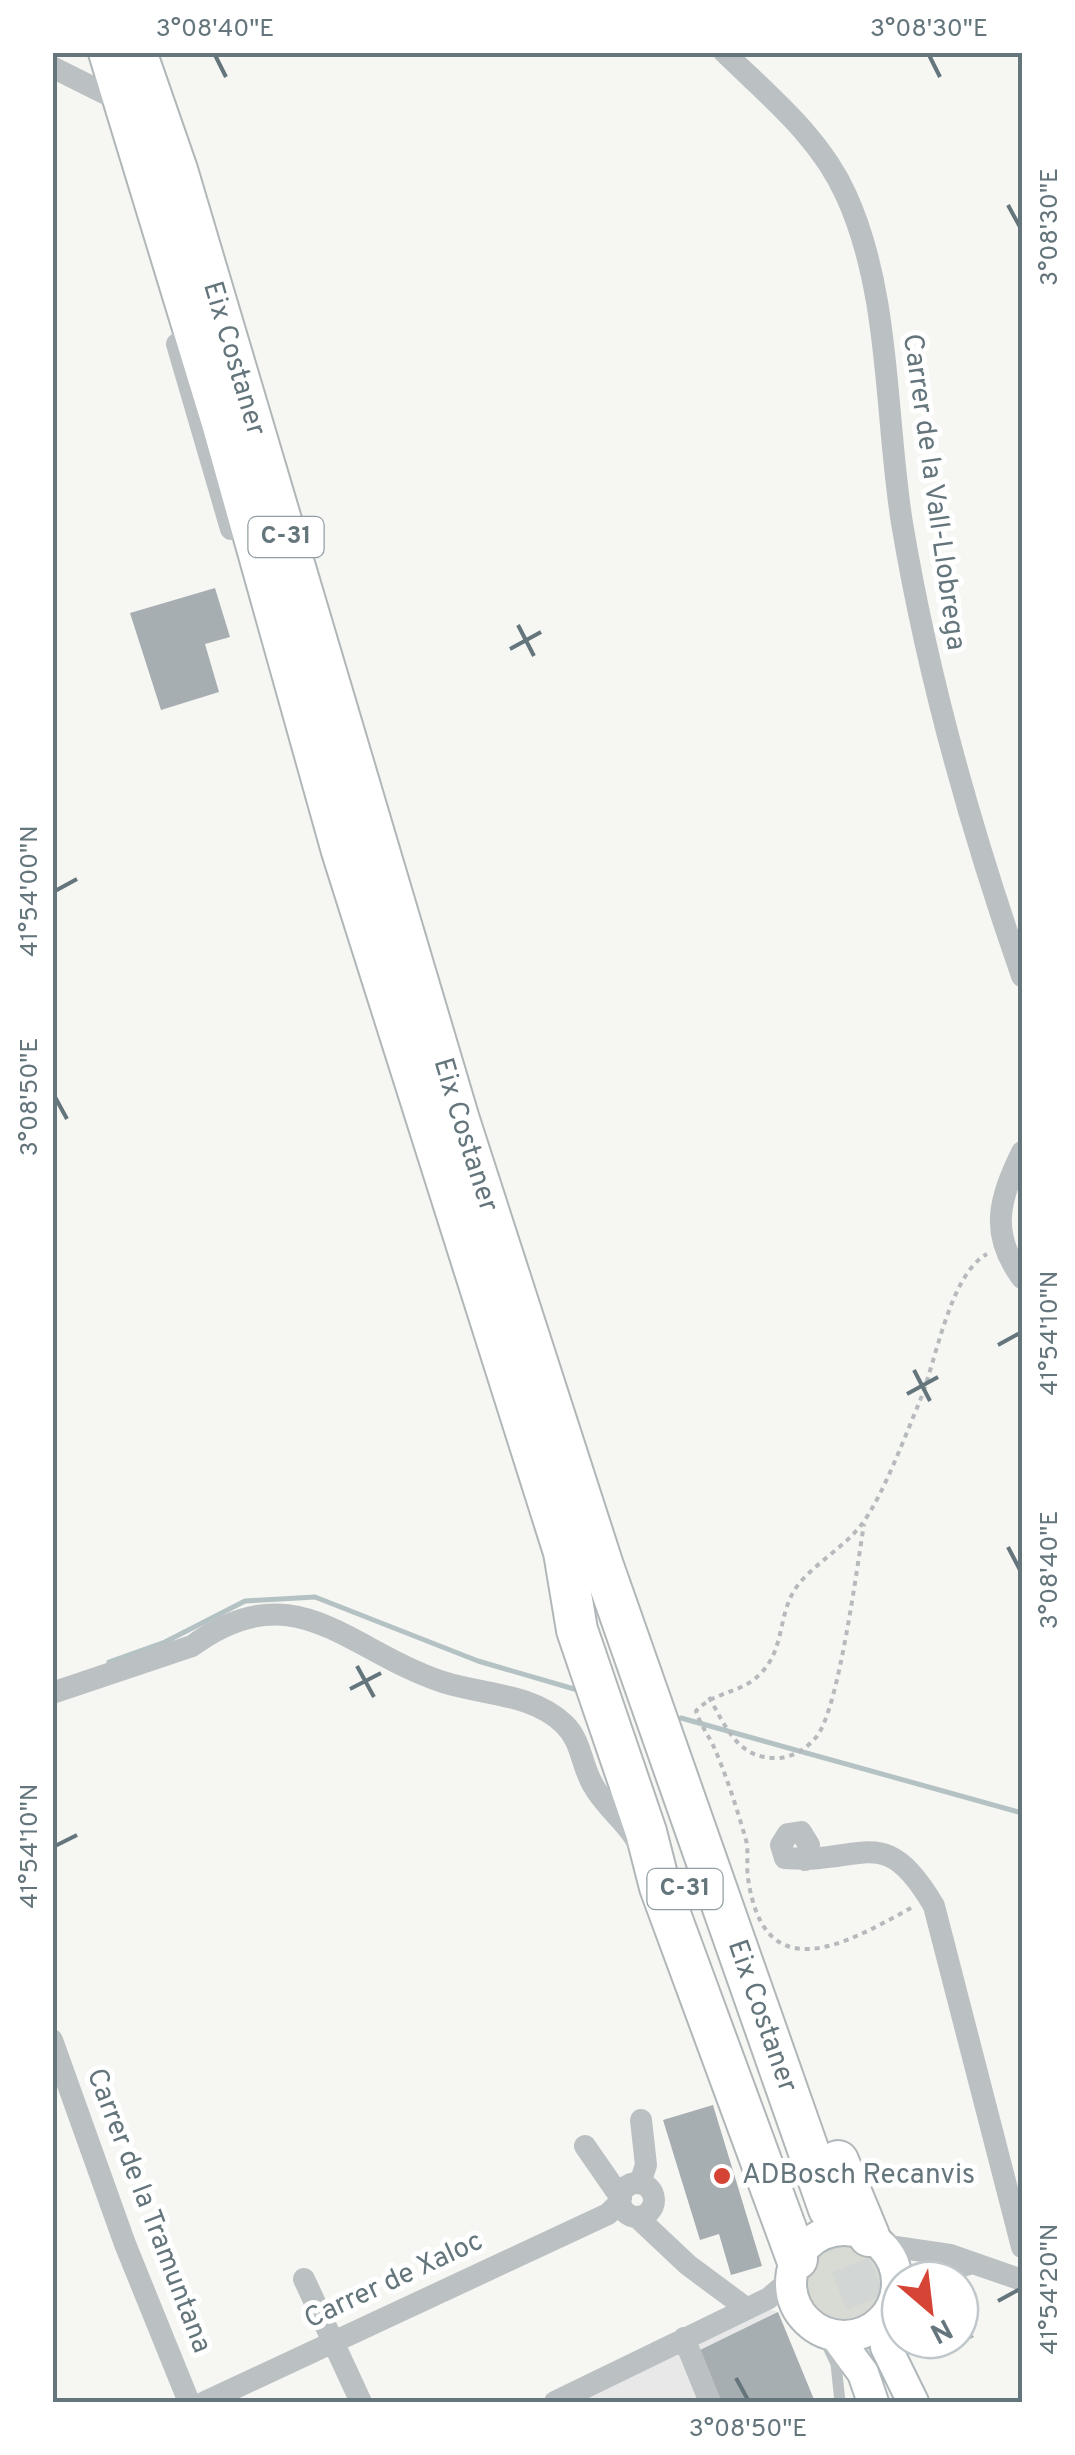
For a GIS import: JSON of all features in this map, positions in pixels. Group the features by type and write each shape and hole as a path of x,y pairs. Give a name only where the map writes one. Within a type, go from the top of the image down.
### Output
{"highway":[{"name":"C-31","path":"108,52 223,426 342,851 564,1552"},
{"name":"Eix Costaner","path":"136,52 177,170 430,1024 603,1566 798,2262"},
{"path":"156,52 406,904 430,1024"},
{"path":"280,696 342,851"},
{"path":"564,1552 576,1630 646,1832 660,1887 798,2262"},
{"name":"Eix Costaner","path":"564,1552 798,2262"},
{"path":"603,1566 627,1598 746,1932 778,2000 875,2240"}],"main road":[{"path":"873,2402 855,2358 828,2333 805,2319 798,2262 822,2235 846,2230 875,2240 888,2260"},
{"path":"828,2333 867,2331 880,2318"},
{"path":"892,2360 913,2402"}],"street":[{"path":"91,52 280,696"},
{"name":"Carrer de la Vall-Llobrega","path":"724,52 824,154 847,196 878,313 901,518 925,654 979,847 1022,976"},
{"path":"54,65 104,93"},
{"path":"1022,1152 1000,1207 1002,1247 1022,1278"},
{"path":"52,1693 192,1646 210,1633 254,1614 291,1614 334,1626 440,1681 538,1705 565,1725 578,1744 592,1785 636,1838 660,1887"},
{"path":"805,1860 881,1852 906,1863 934,1906 1022,2247"},
{"name":"Carrer de la Tramuntana","path":"52,2040 125,2244 189,2402"},
{"path":"627,2200 646,2165 641,2120"},
{"path":"584,2146 660,2240 746,2308"},
{"name":"Carrer de Xaloc","path":"205,2402 627,2200"},
{"path":"875,2240 965,2260"},
{"path":"555,2402 589,2395 684,2338 746,2308 798,2262"},
{"path":"980,2265 1021,2276"},
{"path":"304,2279 361,2402"},
{"path":"684,2338 710,2402"}],"lane":[{"path":"828,2333 840,2402"}],"path":[{"path":"709,1697 737,1746 766,1758 792,1758 819,1735 837,1675 865,1520 920,1401 942,1328 966,1270 1002,1247"},
{"path":"865,1520 798,1584 786,1610 777,1655 758,1678 734,1692 709,1697 696,1711 712,1744 747,1844 748,1880 769,1932 786,1948 812,1952 851,1938 914,1906 922,1886"}],"shaded area":[{"path":"838,2242 854,2242 880,2260 880,2306 875,2312 854,2324 838,2324 817,2312 805,2291 805,2275 817,2254"},
{"path":"769,2309 778,2312 815,2402 570,2402"}],"building":[{"path":"215,588 230,637 205,644 219,692 161,710 130,613"},
{"path":"713,2105 762,2266 731,2275 719,2234 700,2240 663,2120"},
{"path":"778,2312 815,2402 720,2402 700,2350"}],"waterway":[{"path":"109,1662 165,1642 245,1601 315,1597 478,1661 581,1691"},
{"path":"681,1718 1022,1813"}],"tunnel":[{"path":"829,2209 890,2366"}],"place":[{"name":"ADBosch Recanvis","path":"722,2176"}]}
